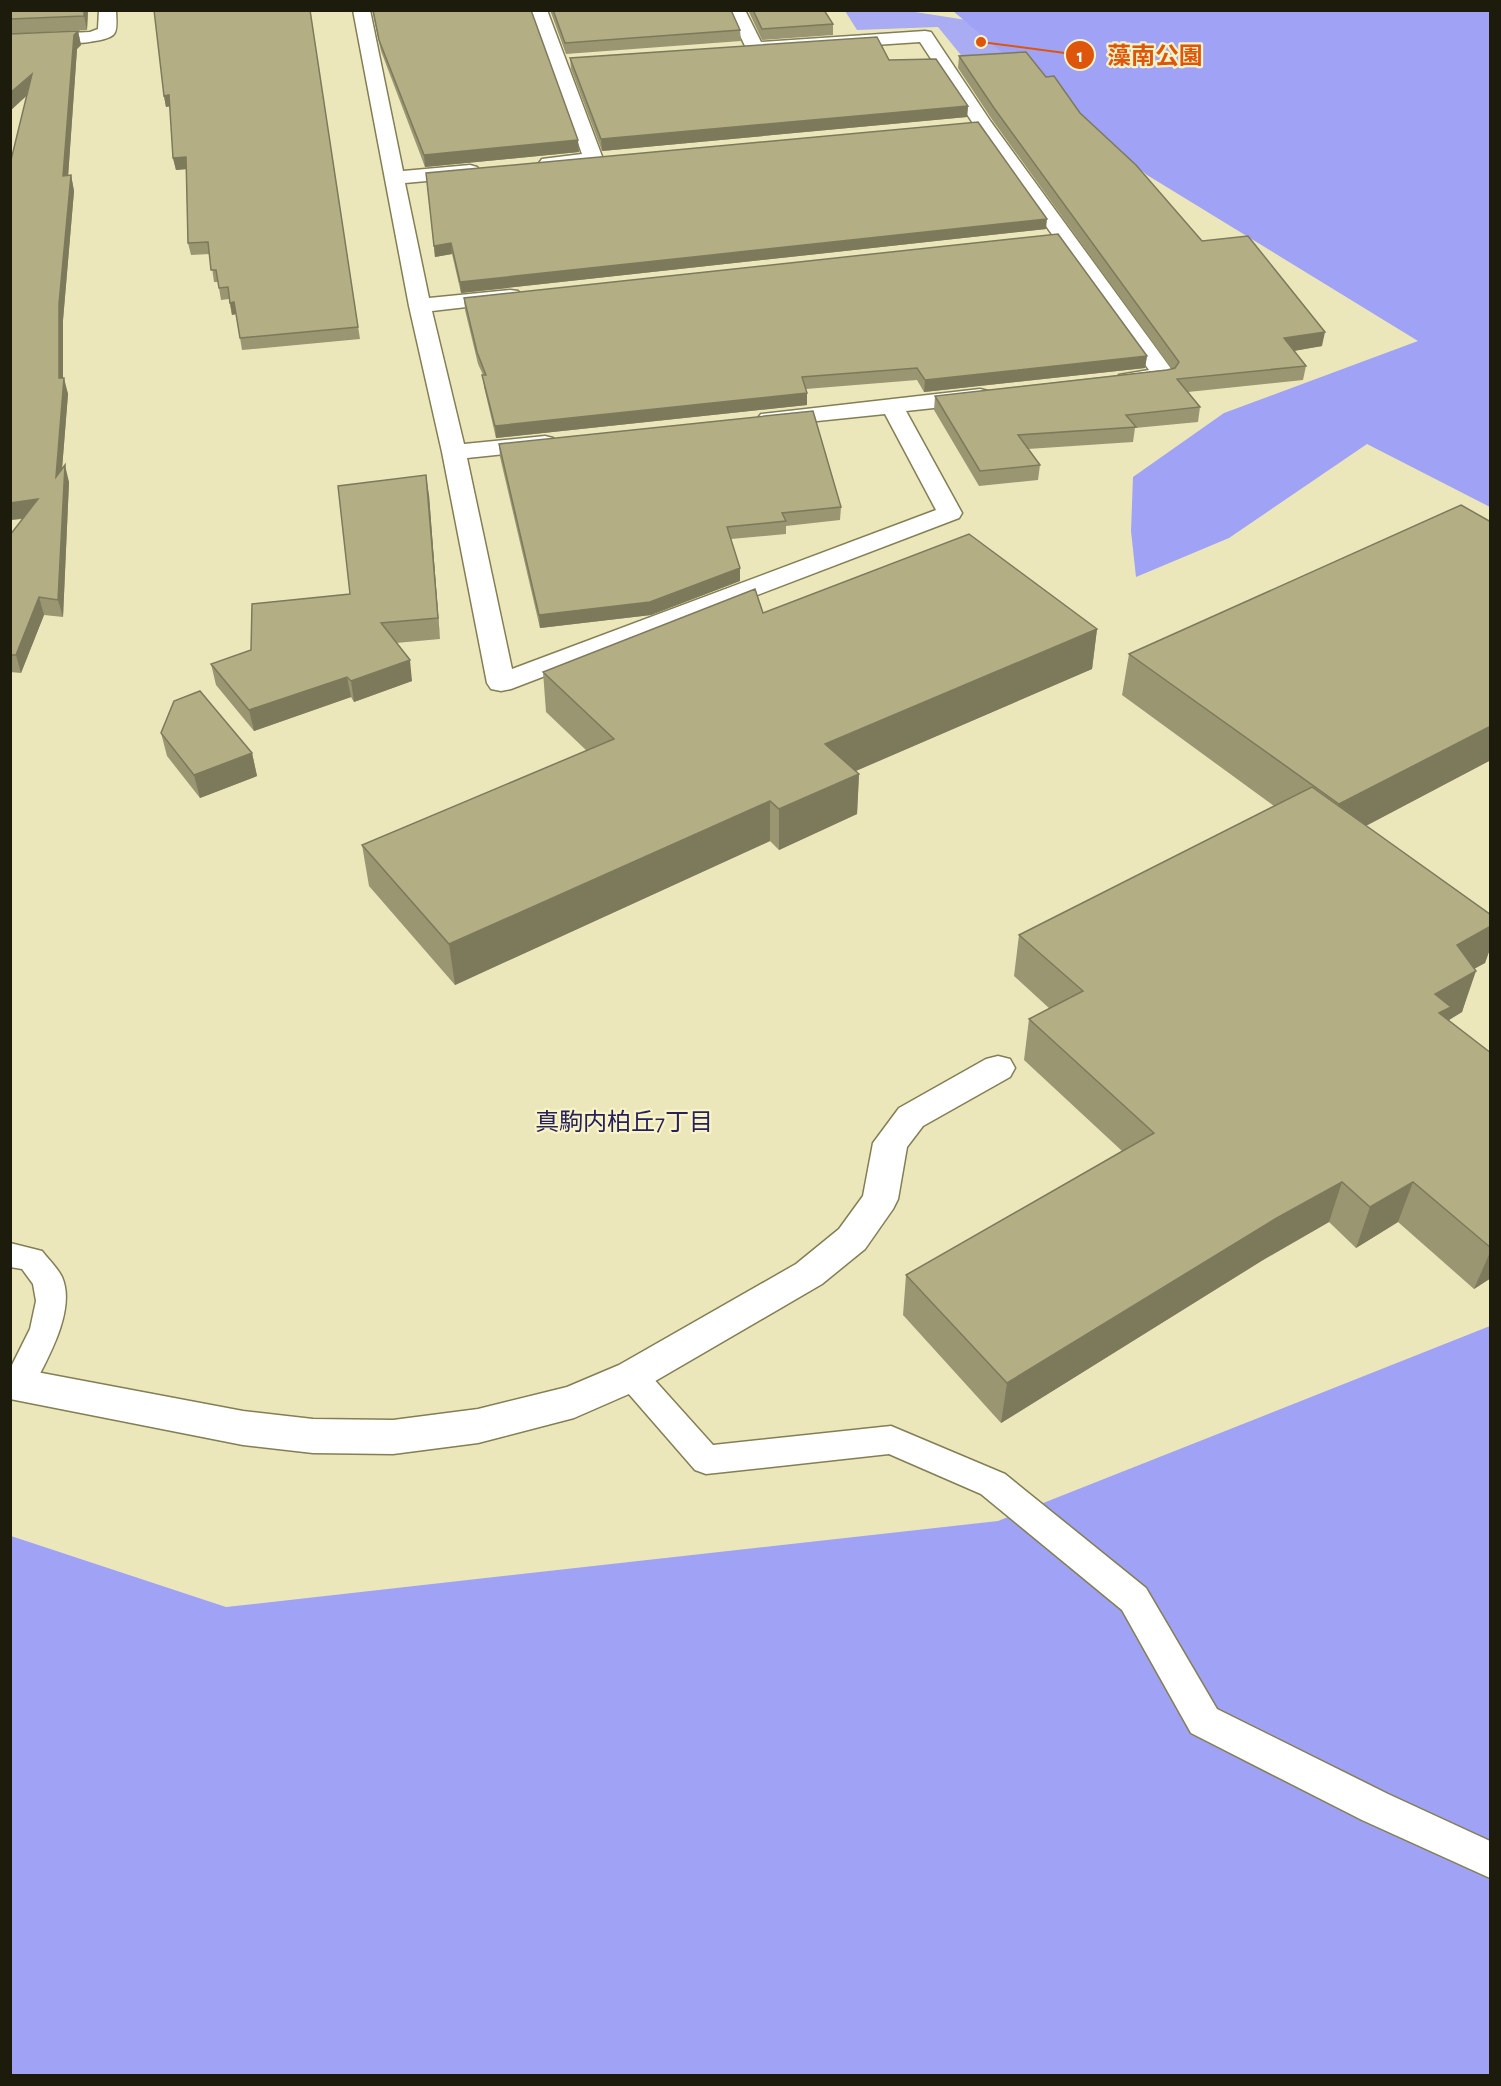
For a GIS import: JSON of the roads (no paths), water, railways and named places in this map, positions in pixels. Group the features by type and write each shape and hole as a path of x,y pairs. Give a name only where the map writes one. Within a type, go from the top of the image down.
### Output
{"street":[{"path":"10,41 92,38 107,32 108,10"},
{"path":"361,10 420,306 454,452 501,683 950,513 892,406"},
{"path":"538,10 593,159"},
{"path":"736,10 755,48"},
{"path":"732,49 925,36 984,124 1164,375 1105,382"},
{"path":"556,62 579,60"},
{"path":"960,126 984,124"},
{"path":"535,164 617,157"},
{"path":"395,178 488,169"},
{"path":"1039,238 1063,236"},
{"path":"420,306 527,294"},
{"path":"750,421 999,394"},
{"path":"454,452 572,440"},
{"path":"14,1384 243,1428 313,1436 393,1437 478,1426 574,1402 633,1376 809,1274 852,1239 880,1199 890,1143 911,1117 998,1068"}],"lane":[{"path":"10,1255 31,1259 48,1280 51,1301 45,1329 14,1384"},
{"path":"633,1376 706,1460 891,1440 993,1484 1134,1599 1204,1721 1375,1808 1491,1860"}],"place":[{"name":"藻南公園","path":"981,42"}],"district":[{"name":"真駒内柏丘7丁目","path":"624,1122"}]}
